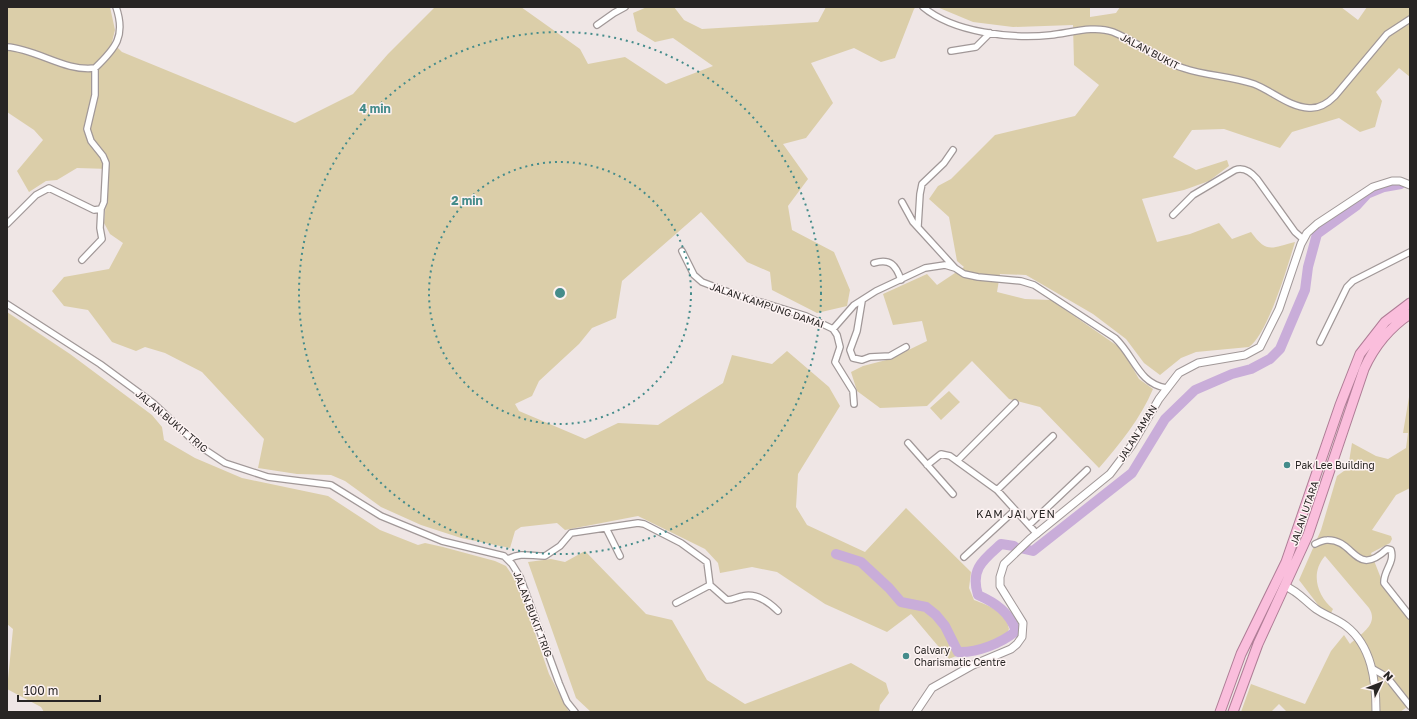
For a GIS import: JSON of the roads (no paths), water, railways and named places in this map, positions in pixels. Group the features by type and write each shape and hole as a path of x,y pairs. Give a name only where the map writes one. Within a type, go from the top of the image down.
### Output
{"highway":[{"name":"JALAN UTARA","path":"1220,712 1241,654 1286,562 1340,404 1360,354 1385,322 1410,303"},
{"name":"JALAN UTARA","path":"1233,712 1248,671 1308,535 1364,369 1375,349 1389,331 1410,314"}],"street":[{"path":"82,260 102,239 100,228 101,209 104,202 106,163 103,156 91,141 87,129 95,95 96,68 118,43 121,31 116,7"},
{"path":"597,25 625,7"},
{"name":"JALAN BUKIT","path":"923,7 950,22 990,33 1049,35 1104,30 1120,35 1160,58 1183,68 1253,84 1301,107 1310,108 1323,105 1336,96 1387,34 1410,19"},
{"path":"951,51 976,47 990,33"},
{"path":"7,47 43,55 78,69 96,68"},
{"path":"918,226 922,184 944,163 953,150"},
{"path":"1173,215 1193,195 1235,170 1242,169 1253,174 1295,232 1303,239"},
{"name":"JALAN AMAN","path":"916,712 932,688 973,665 1011,649 1022,637 1023,623 1000,586 1000,577 1004,564 1037,534 1110,474 1132,445 1166,388 1179,373 1188,367 1207,361 1245,355 1260,347 1279,309 1303,239 1317,224 1373,187 1392,181 1400,181 1410,185"},
{"path":"7,224 36,195 49,188 94,210 101,209"},
{"path":"902,202 908,215 955,268"},
{"name":"JALAN KAMPUNG DAMAI","path":"682,251 694,275 702,282 731,294 806,316 833,328 837,335 840,347 835,362 853,391 854,404"},
{"path":"1320,342 1346,287 1353,281 1410,252"},
{"path":"874,263 882,261 891,263 895,266 901,280"},
{"path":"833,328 854,305 876,291 925,268 945,265 955,268 968,275 1021,281 1039,288 1115,338 1124,347 1145,379 1155,386 1166,388"},
{"path":"862,301 857,331 850,350 852,358 862,360 870,357 890,356 906,347"},
{"name":"JALAN BUKIT TRIG","path":"7,304 100,364 153,403 198,444 225,463 268,476 331,484 381,516 452,545 495,553 508,560 520,576 559,683 567,702 575,712"},
{"path":"957,461 1015,404"},
{"path":"997,490 1053,436"},
{"path":"908,443 953,494"},
{"path":"928,465 941,454 947,454 997,490 1037,534"},
{"path":"1029,525 1087,470"},
{"path":"964,557 1015,510"},
{"path":"508,560 516,554 526,553 545,556 556,549 571,533 638,523 681,543 707,562 710,585 727,600 749,595 755,596 770,603 778,611"},
{"path":"606,528 620,556"},
{"path":"1315,544 1324,540 1337,542 1359,558 1367,561 1376,558 1387,549 1391,550 1392,560 1384,577 1384,583 1410,616"},
{"path":"676,603 710,585"},
{"path":"1285,586 1297,592 1315,608 1349,629 1361,644 1372,669 1376,712"},
{"path":"1372,669 1387,677 1410,706"}],"waterway":[{"path":"1020,548 1033,551 1132,473 1165,419 1195,390 1232,374 1251,369 1270,359 1280,349 1305,290 1308,267 1317,234 1356,206 1367,194 1384,187 1401,184"},
{"path":"836,554 861,562 889,588 901,602 926,607 936,615 945,626 958,652 965,652 981,649 997,643 1016,631 1006,613 991,601 978,595 976,586 977,572 984,560 1001,544 1014,546"}],"place":[{"name":"Pak Lee Building","path":"1287,465"},
{"name":"Calvary Charismatic Centre","path":"906,656"}],"district":[{"name":"KAM JAI YEN","path":"1016,513"}]}
